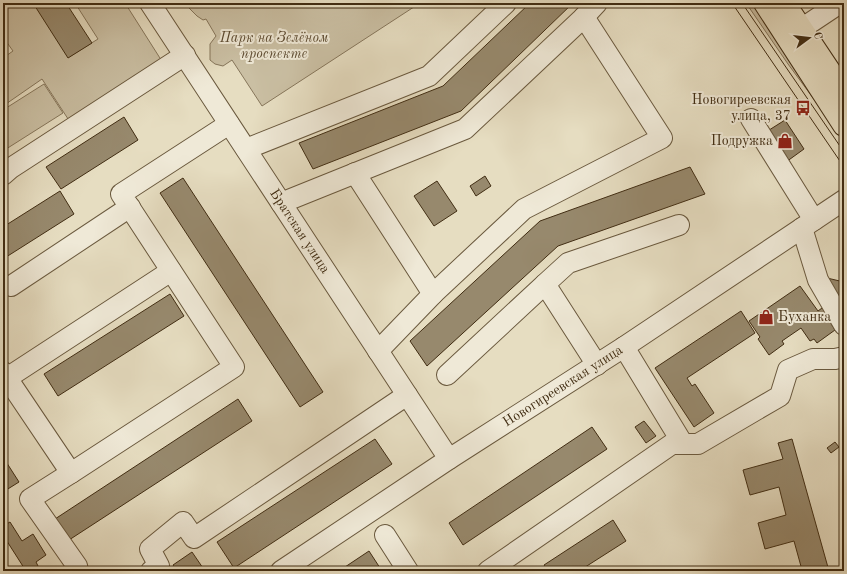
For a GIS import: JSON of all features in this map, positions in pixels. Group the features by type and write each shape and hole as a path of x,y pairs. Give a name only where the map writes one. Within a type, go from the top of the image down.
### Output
{"main road":[{"path":"765,3 844,125"},
{"path":"784,3 844,93"}],"street":[{"name":"Братская улица","path":"150,3 449,459"},
{"path":"246,149 429,76 506,3"},
{"path":"801,29 840,3"},
{"path":"281,203 465,129 591,10 662,138 524,209 433,294 378,351"},
{"path":"3,175 11,168 185,55"},
{"path":"751,119 808,224 818,280 844,325"},
{"path":"78,571 77,566 30,499 234,367 121,194 230,124"},
{"path":"355,173 433,294"},
{"name":"Новогиреевская улица","path":"281,571 449,459 624,347 844,200"},
{"path":"11,286 130,207"},
{"path":"447,375 568,263 679,225"},
{"path":"71,473 5,375 171,271"},
{"path":"545,284 596,364"},
{"path":"624,347 683,444"},
{"path":"488,571 672,444 698,444 780,396 788,370 813,359 835,359 844,357"},
{"path":"151,571 159,566 150,549 183,522 194,538 407,395"},
{"path":"385,535 408,571"}],"green space":[{"path":"3,3 34,3 69,57 98,39 75,3 125,3 165,66 72,125 42,79 3,106 3,58 13,51 3,37"},
{"name":"Парк на Зелёном проспекте","path":"184,3 420,3 262,106 232,60 223,66 215,64 210,60 210,44 216,36 206,19 203,20 197,16"},
{"path":"746,3 758,3 844,135 844,140 788,64"},
{"path":"44,84 63,113 3,151 3,110"}],"building":[{"path":"33,3 66,3 92,43 68,58"},
{"path":"530,3 573,3 461,111 313,169 299,143 443,86"},
{"path":"124,117 138,140 61,189 46,167"},
{"name":"Подружка","path":"785,120 804,149 786,162 766,132"},
{"path":"690,167 705,194 558,246 427,366 410,341 540,221"},
{"path":"485,176 491,186 476,196 470,186"},
{"path":"183,178 323,392 300,407 160,193"},
{"path":"437,181 457,211 434,226 414,196"},
{"path":"60,191 74,214 3,259 3,227"},
{"path":"827,278 844,282 844,305 842,304"},
{"path":"800,286 818,311 826,305 837,322 832,325 835,330 817,343 814,339 810,341 801,328 782,341 784,344 769,355 758,339 760,337 749,321"},
{"path":"170,294 184,316 58,396 44,374"},
{"path":"741,311 755,333 687,378 692,386 695,384 714,413 694,427 655,368"},
{"path":"238,399 252,421 69,540 55,519"},
{"path":"644,421 656,436 646,443 635,427"},
{"path":"592,427 607,449 463,545 449,523"},
{"path":"375,439 392,464 234,568 217,542"},
{"path":"792,439 829,571 799,571 802,570 794,541 765,549 758,523 786,515 779,487 750,495 743,470 783,459 778,443"},
{"path":"835,442 839,447 831,453 827,448"},
{"path":"3,457 19,482 3,492"},
{"path":"613,520 626,541 579,571 548,571 544,565"},
{"path":"10,522 22,541 33,534 46,555 36,562 39,568 34,571 26,571 3,535 3,526"},
{"path":"369,551 382,571 339,571"},
{"path":"192,552 205,571 175,571 177,570 173,565"}],"tram line":[{"path":"732,3 844,167"},
{"path":"742,3 844,152"}],"place":[{"name":"Новогиреевская улица, 37","path":"803,108"},
{"name":"Подружка","path":"785,141"},
{"name":"Буханка","path":"766,317"}]}
